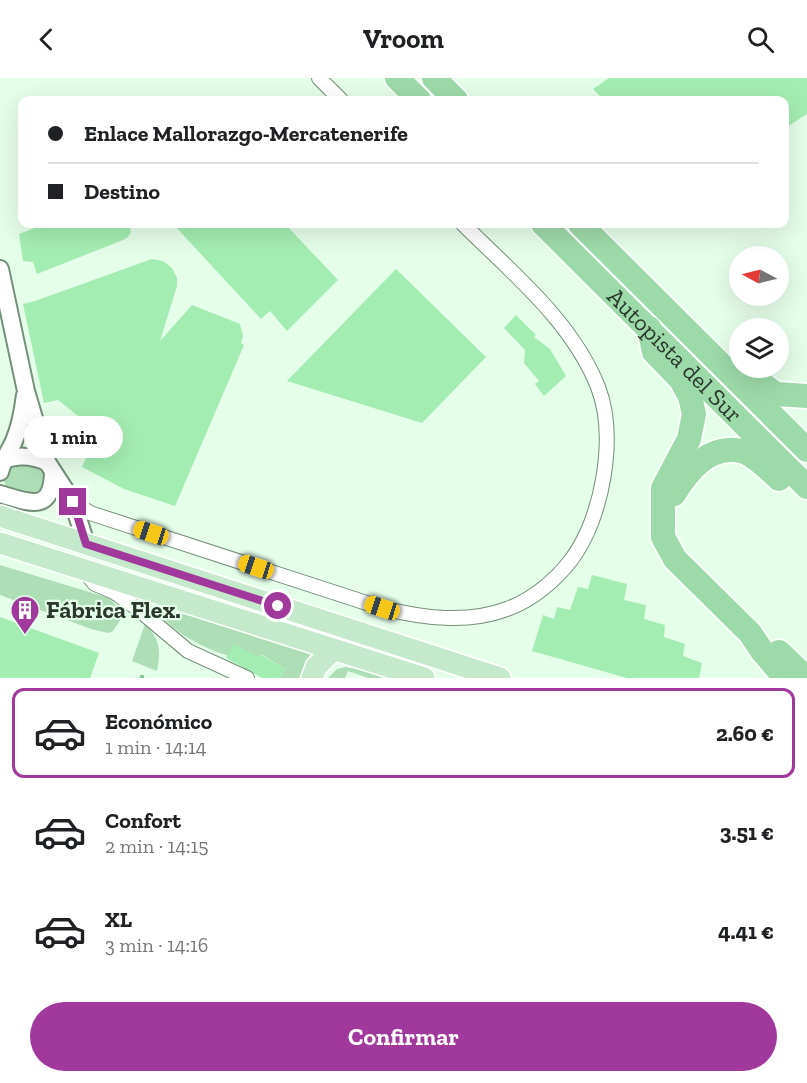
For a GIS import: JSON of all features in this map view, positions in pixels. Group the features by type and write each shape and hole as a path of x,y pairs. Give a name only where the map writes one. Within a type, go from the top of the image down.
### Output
{"highway":[{"path":"397,78 415,96"},
{"path":"434,78 452,96"},
{"name":"Autopista del Sur","path":"547,228 807,487"},
{"name":"Autopista del Sur","path":"584,228 807,450"},
{"path":"649,328 654,352 681,380 690,397 694,414 689,439 663,488 663,537 675,559 750,633 781,676"},
{"path":"685,328 705,331 729,356"},
{"path":"752,378 776,394 807,396"},
{"path":"663,507 694,466 712,454 725,451 741,452 751,457 762,463 795,493 807,494"},
{"path":"750,633 767,640 806,678"}],"main road":[{"path":"0,516 500,678"},
{"path":"0,543 424,678"},
{"path":"312,678 316,667 333,650"}],"street":[{"path":"319,78 337,96"},
{"path":"73,502 90,513 382,608 419,617 467,618 508,609 544,589 572,559 590,525 602,486 606,453 606,415 597,386 562,324 467,228"},
{"path":"0,269 26,391 51,467 53,488 46,499 37,503 0,494"},
{"path":"1,464 14,441 26,391"},
{"path":"1,464 19,456 35,457 51,467 73,502 86,544"},
{"path":"84,571 95,584 114,592 138,609 188,651 247,678"}],"green space":[{"path":"27,463 36,466 44,475 45,484 32,494 7,490 3,477 5,473 13,466"},
{"path":"0,565 109,598 118,607 121,619 113,631 108,633 91,629 0,595"},
{"path":"155,603 311,653 299,678 280,678 285,669 261,654 258,657 230,656 205,647 185,636 160,615 153,606"},
{"path":"145,624 154,635 158,646 157,671 132,661"},
{"path":"346,667 370,672 384,678 368,678 348,671 345,678 328,678 337,669"}],"building":[{"path":"609,78 807,78 807,114 789,126 789,96 600,96 593,89"},
{"path":"35,228 130,228 131,232 123,240 37,274 33,262 23,261 19,234"},
{"path":"177,228 289,228 338,280 287,331 270,311 261,319"},
{"path":"152,259 163,261 172,268 177,278 177,286 160,341 192,305 240,324 243,336 241,343 244,345 175,506 124,489 82,467 86,458 75,455 67,447 87,423 58,400 44,403 23,304"},
{"path":"396,269 486,357 422,423 287,381"},
{"path":"516,315 536,335 534,337 550,349 566,376 544,396 535,384 539,381 524,363 525,350 504,328"},
{"path":"592,575 627,584 624,600 646,605 644,619 665,625 664,637 685,644 683,656 702,663 699,678 627,678 532,651 543,615 554,619 557,607 570,610 578,587 588,589"},
{"name":"Fábrica Flex.","path":"0,617 99,653 90,678 0,678"},
{"path":"233,644 258,657 260,654 285,669 280,678 262,678 226,658"}],"place":[{"name":"Fábrica Flex.","path":"25,636"}],"route":[{"path":"73,502 86,544 278,606"}]}
